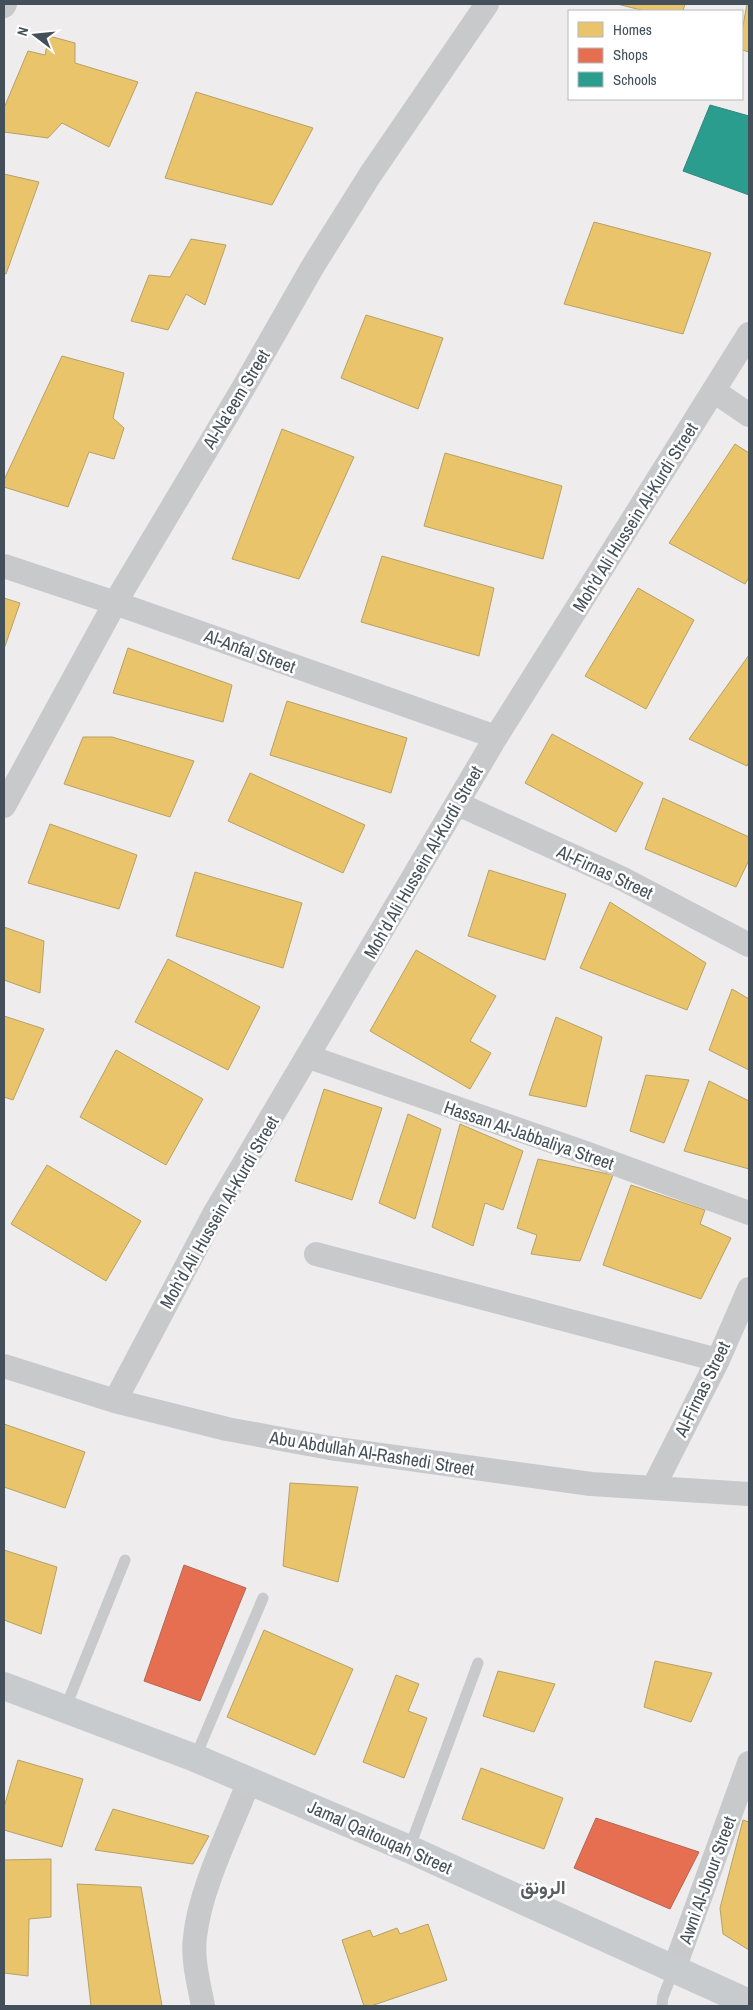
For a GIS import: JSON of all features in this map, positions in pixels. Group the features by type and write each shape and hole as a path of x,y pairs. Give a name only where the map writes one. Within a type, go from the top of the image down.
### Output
{"street":[{"name":"Al-Na'eem Street","path":"4,806 115,603 245,385 313,266 370,175 487,4"},
{"name":"Moh'd Ali Hussein Al-Kurdi Street","path":"115,1401 214,1214 309,1057 496,737 749,334"},
{"path":"714,391 749,415"},
{"name":"Al-Anfal Street","path":"4,566 496,737"},
{"name":"Al-Firnas Street","path":"458,804 621,878 749,945"},
{"name":"Hassan Al-Jabbaliya Street","path":"309,1057 583,1152 749,1213"},
{"path":"316,1254 718,1360"},
{"name":"Al-Firnas Street","path":"652,1488 718,1360 749,1289"},
{"name":"Abu Abdullah Al-Rashedi Street","path":"4,1366 115,1401 227,1429 330,1448 591,1484 749,1494"},
{"name":"Jamal Qaitouqah Street","path":"4,1686 195,1758 409,1849 749,2003"},
{"name":"Awni Al-Jbour Street","path":"674,1969 749,1763"},
{"path":"203,2006 195,1959 194,1938 206,1893 249,1781"}],"lane":[{"path":"65,1709 125,1560"},
{"path":"195,1758 263,1598"},
{"path":"409,1849 478,1663"},
{"path":"662,2006 663,1997 674,1969"}],"building: Homes":[{"path":"617,4 685,4 683,10 641,10"},
{"path":"747,4 749,4 749,52 743,50 743,26"},
{"path":"49,36 75,43 75,63 138,82 109,147 62,123 48,138 4,132 4,108 28,51 45,55"},
{"path":"196,92 313,128 272,205 165,178"},
{"path":"4,174 39,182 6,274 4,273"},
{"path":"594,222 711,253 683,334 564,304"},
{"path":"191,239 226,245 205,305 186,294 168,330 131,321 149,275 170,277"},
{"path":"366,315 443,338 418,409 341,378"},
{"path":"62,356 124,373 113,418 124,428 114,459 89,452 68,507 4,487 4,480"},
{"path":"282,429 354,457 299,579 232,559"},
{"path":"735,444 749,453 749,577 745,584 669,543"},
{"path":"445,453 562,486 543,559 424,526"},
{"path":"382,556 494,588 479,656 361,622"},
{"path":"638,588 694,620 646,709 585,676"},
{"path":"4,598 20,603 4,649"},
{"path":"128,648 232,685 223,722 113,693"},
{"path":"749,655 749,762 747,766 689,739"},
{"path":"287,701 407,738 391,793 270,755"},
{"path":"552,734 643,783 616,832 525,783"},
{"path":"83,737 112,737 194,761 170,817 64,784"},
{"path":"250,773 365,825 343,873 228,821"},
{"path":"663,798 749,837 749,860 736,887 645,849"},
{"path":"50,824 137,855 119,909 28,883"},
{"path":"489,870 566,894 545,960 468,936"},
{"path":"195,872 302,903 283,968 176,936"},
{"path":"610,902 706,963 687,1010 580,968"},
{"path":"4,927 44,941 40,993 4,980"},
{"path":"416,950 496,996 470,1041 491,1053 470,1089 370,1031"},
{"path":"168,959 260,1007 228,1070 135,1022"},
{"path":"732,989 749,999 749,1070 709,1050"},
{"path":"4,1016 44,1029 13,1100 4,1097"},
{"path":"556,1017 602,1037 586,1107 529,1095"},
{"path":"116,1050 203,1099 166,1165 80,1117"},
{"path":"646,1075 689,1080 664,1143 630,1131"},
{"path":"709,1081 749,1101 749,1169 684,1151"},
{"path":"324,1089 382,1108 352,1200 295,1181"},
{"path":"408,1114 441,1129 415,1219 379,1203"},
{"path":"460,1124 523,1151 503,1210 485,1203 473,1246 432,1227"},
{"path":"538,1159 613,1175 580,1261 531,1254 537,1235 517,1228"},
{"path":"47,1165 141,1221 106,1281 11,1224"},
{"path":"631,1185 705,1210 700,1224 731,1238 701,1299 603,1265"},
{"path":"4,1424 85,1452 65,1508 4,1487"},
{"path":"290,1483 358,1487 338,1582 283,1566"},
{"path":"4,1550 57,1567 41,1634 4,1620"},
{"path":"264,1630 353,1669 315,1755 227,1717"},
{"path":"655,1661 712,1673 691,1722 644,1707"},
{"path":"498,1671 555,1684 534,1732 483,1716"},
{"path":"396,1675 419,1684 408,1711 427,1718 404,1778 363,1762"},
{"path":"18,1760 83,1779 62,1847 4,1830 4,1807"},
{"path":"481,1768 563,1798 544,1849 462,1819"},
{"path":"113,1809 209,1836 193,1864 95,1850"},
{"path":"743,1820 749,1822 749,1950 723,1934 720,1908"},
{"path":"51,1859 51,1917 29,1919 28,1976 4,1973 4,1860"},
{"path":"77,1884 141,1887 162,2006 91,2006"},
{"path":"428,1924 447,1980 371,2006 364,2006 342,1940 370,1930 373,1937 397,1928 400,1934"}],"building: Shops":[{"path":"184,1565 246,1588 200,1701 144,1681"},
{"path":"596,1818 699,1852 670,1909 574,1868"}],"building: Schools":[{"path":"710,105 749,116 749,195 683,171"}],"district":[{"name":"الرونق","path":"543,1887"}]}
